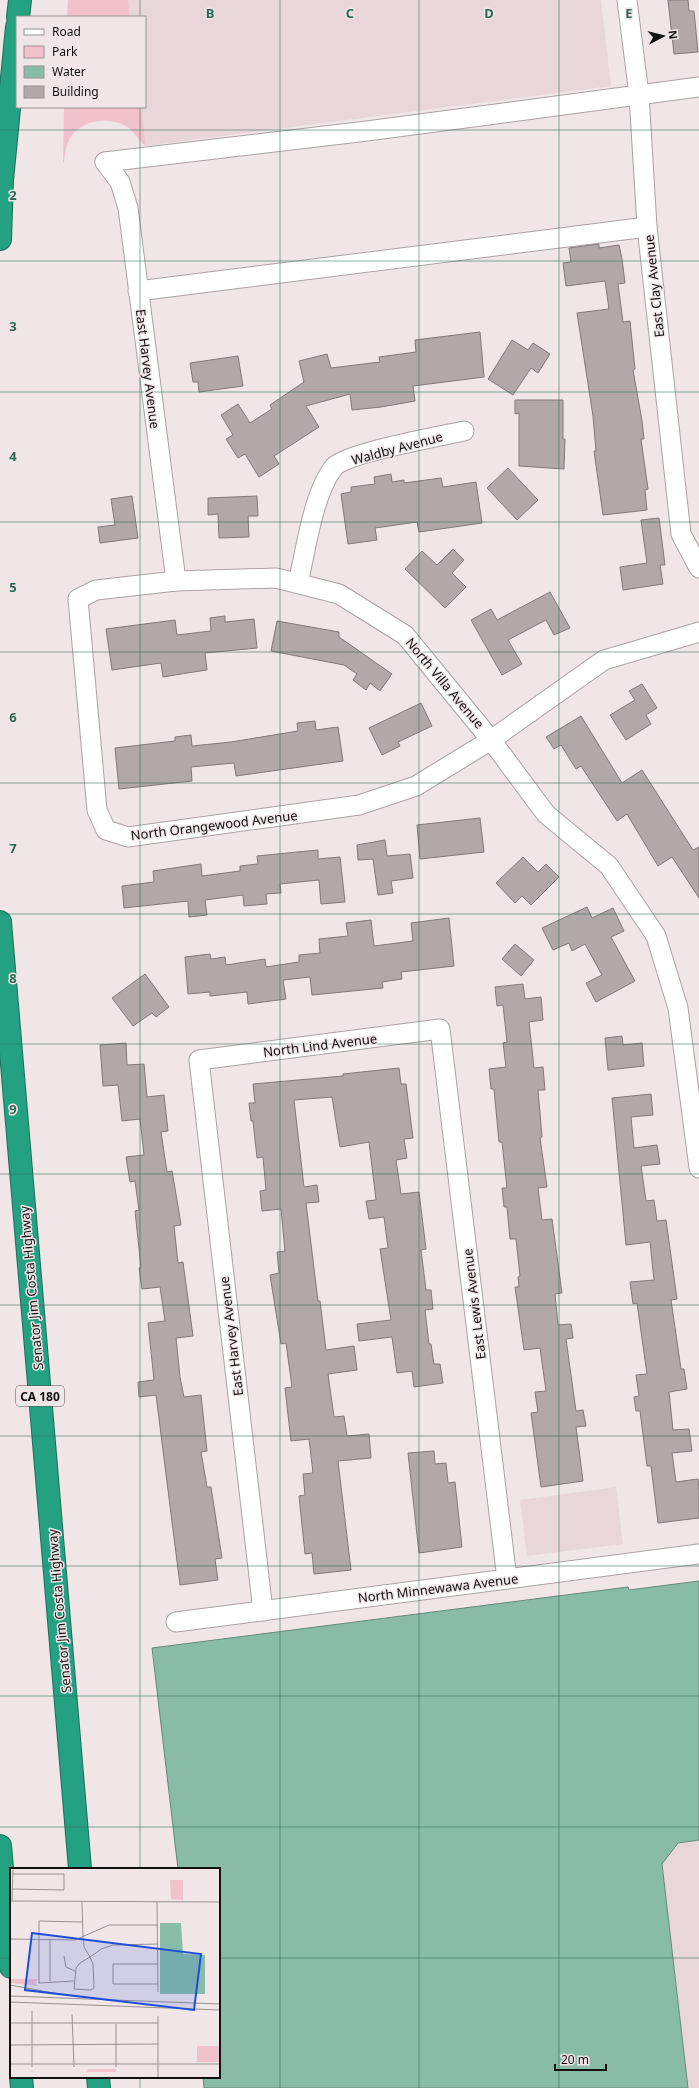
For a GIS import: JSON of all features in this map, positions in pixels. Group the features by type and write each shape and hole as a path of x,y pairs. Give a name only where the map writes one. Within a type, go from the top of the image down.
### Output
{"highway":[{"path":"18,16 20,0"},
{"path":"0,239 2,180 16,37"},
{"name":"Senator Jim Costa Highway","path":"0,922 80,1868"},
{"path":"0,1846 10,1956"},
{"path":"98,2078 99,2088"}],"street":[{"name":"East Clay Avenue","path":"627,0 639,95 647,227 681,534 699,568"},
{"path":"639,95 699,87"},
{"name":"East Harvey Avenue","path":"176,581 128,208 120,182 105,162 639,95"},
{"path":"138,291 647,227"},
{"name":"Waldby Avenue","path":"298,583 317,501 335,466 357,456 464,431"},
{"name":"North Villa Avenue","path":"78,599 96,590 176,581 276,578 339,594 405,635 491,740 604,660 699,632"},
{"name":"North Orangewood Avenue","path":"78,599 97,810 106,830 128,837 359,805 416,786 491,740"},
{"path":"491,740 546,814 609,866 656,936 678,1008 699,1168"},
{"name":"North Lind Avenue","path":"199,1060 440,1029"},
{"name":"East Lewis Avenue","path":"440,1029 507,1579"},
{"name":"East Harvey Avenue","path":"199,1060 263,1611"},
{"name":"North Minnewawa Avenue","path":"176,1622 699,1554"}],"shaded area":[{"path":"128,0 601,0 611,86 146,146 141,108 146,108 146,16 130,16"},
{"path":"616,1487 623,1544 527,1556 520,1500"},
{"path":"699,1840 699,2088 688,2088 662,1863 678,1843"}],"green space":[{"path":"68,0 128,0 130,16 67,16"},
{"path":"64,108 141,108 146,146 129,128 122,124 99,121 84,125 72,135 67,145 63,162"}],"water":[{"path":"699,1581 699,1840 678,1843 662,1864 688,2088 204,2088 203,2078 220,2078 220,1868 178,1868 152,1648 628,1587 629,1590"}],"building":[{"path":"668,0 688,0 689,11 694,11 698,52 674,54"},
{"path":"599,244 599,248 619,245 622,259 625,283 618,284 623,322 630,321 635,369 633,370 642,421 644,439 641,439 648,489 645,490 647,510 603,515 594,451 596,451 593,416 577,313 609,309 605,281 566,286 563,263 571,262 569,248"},
{"path":"480,332 484,377 413,386 415,401 381,407 352,410 350,394 306,406 319,427 274,456 279,464 259,477 245,454 238,458 226,439 233,435 221,415 238,404 250,423 272,409 270,405 304,382 299,361 327,354 331,368 380,362 379,357 416,352 415,340"},
{"path":"512,340 528,350 533,343 550,354 538,373 531,368 513,395 488,379"},
{"path":"238,356 243,386 199,392 198,382 193,382 190,363"},
{"path":"515,400 563,400 563,439 565,439 564,469 519,466 519,413 515,414"},
{"path":"508,468 538,500 517,520 487,488"},
{"path":"391,474 392,482 404,480 404,483 441,478 443,487 476,482 482,523 419,532 417,522 375,528 377,540 348,544 341,494 351,492 351,487 375,484 374,477"},
{"path":"132,496 138,538 100,543 98,527 115,525 111,499"},
{"path":"257,496 258,516 248,516 249,537 219,538 218,514 208,515 208,498"},
{"path":"659,518 665,565 660,565 663,584 623,590 620,567 647,563 641,520"},
{"path":"453,549 464,560 452,573 466,587 445,608 405,569 422,551 437,565"},
{"path":"550,592 570,628 554,635 546,620 508,640 522,664 502,675 471,620 491,609 497,620"},
{"path":"225,616 225,622 254,619 257,648 205,653 207,670 163,677 161,663 112,670 106,629 175,620 177,635 211,631 210,618"},
{"path":"277,621 339,632 339,637 392,674 380,691 370,683 366,690 353,680 357,674 344,665 271,651"},
{"path":"642,684 657,708 646,715 651,724 626,740 610,715 635,700 629,691"},
{"path":"421,703 432,726 398,742 400,746 382,755 369,728"},
{"path":"581,716 622,783 642,770 693,850 699,847 699,898 672,857 658,866 627,814 617,821 581,766 576,769 561,745 554,749 546,737"},
{"path":"315,721 316,730 338,727 343,761 236,776 234,763 191,767 192,781 119,789 115,748 175,741 175,737 191,735 192,746 231,742 298,731 297,723"},
{"path":"480,818 484,852 420,859 417,825"},
{"path":"385,840 387,856 410,854 413,878 391,881 393,893 378,895 373,859 358,860 357,845"},
{"path":"318,850 318,859 340,857 345,902 321,904 319,880 280,884 281,893 266,894 267,904 244,906 243,895 205,900 207,915 189,917 188,901 124,908 122,886 154,882 153,871 201,864 202,876 240,871 240,866 258,864 257,856"},
{"path":"523,857 538,872 546,864 559,877 531,905 522,896 515,903 496,883"},
{"path":"587,907 592,918 613,908 624,931 611,937 635,981 596,1002 586,983 602,975 585,944 572,951 569,943 553,950 542,928"},
{"path":"449,918 454,966 401,972 402,979 382,982 383,988 312,995 310,977 283,980 286,999 248,1004 247,992 210,996 210,992 188,994 185,957 210,954 211,959 225,957 226,965 265,959 266,967 299,962 299,955 320,953 319,939 348,936 346,923 371,920 374,946 413,941 411,923"},
{"path":"515,944 534,960 521,976 502,959"},
{"path":"145,974 169,1007 156,1017 152,1013 133,1026 112,998"},
{"path":"523,984 525,999 541,997 543,1020 529,1022 534,1068 543,1067 545,1090 538,1090 542,1137 540,1138 547,1187 538,1188 542,1220 552,1219 562,1293 555,1294 558,1325 571,1324 573,1338 566,1339 576,1411 583,1410 586,1426 576,1427 583,1481 541,1487 531,1413 538,1412 535,1392 546,1391 540,1348 524,1350 515,1287 519,1287 518,1277 520,1276 516,1239 510,1239 507,1207 504,1207 502,1188 507,1188 502,1142 499,1142 494,1089 491,1089 489,1069 506,1067 503,1043 507,1042 503,1005 497,1006 495,987"},
{"path":"622,1036 623,1045 642,1043 644,1066 608,1070 605,1038"},
{"path":"126,1043 127,1065 144,1064 147,1097 164,1095 168,1131 161,1132 167,1172 172,1171 181,1225 174,1226 178,1263 183,1262 193,1336 176,1338 180,1377 184,1397 201,1395 207,1451 201,1452 207,1487 211,1487 222,1558 215,1559 218,1580 180,1585 156,1395 139,1397 138,1382 154,1380 148,1323 165,1321 160,1287 142,1289 139,1268 141,1268 135,1211 139,1210 135,1181 130,1182 126,1157 144,1155 140,1119 122,1121 118,1085 103,1086 100,1045"},
{"path":"399,1068 401,1084 406,1084 413,1138 404,1139 407,1158 396,1160 401,1194 419,1192 426,1249 421,1250 426,1290 431,1290 433,1309 425,1310 429,1344 431,1344 434,1364 440,1364 443,1383 414,1387 412,1371 397,1373 392,1337 359,1341 357,1324 391,1320 380,1249 388,1248 384,1217 369,1219 366,1201 376,1200 369,1142 340,1147 332,1097 294,1100 304,1187 317,1185 319,1202 306,1203 318,1301 320,1301 326,1350 354,1346 357,1370 328,1374 334,1417 344,1416 347,1436 369,1434 371,1458 338,1461 351,1570 314,1574 312,1553 305,1554 299,1496 305,1495 303,1474 313,1473 309,1439 291,1441 285,1388 292,1387 286,1343 281,1344 270,1275 279,1273 277,1252 285,1251 281,1209 262,1211 260,1191 266,1190 263,1157 257,1158 253,1121 251,1121 249,1103 255,1103 253,1084 343,1076 343,1074"},
{"path":"651,1094 653,1115 631,1117 634,1148 657,1145 660,1164 641,1166 646,1201 654,1200 657,1221 666,1220 677,1299 671,1300 681,1369 684,1369 687,1389 669,1392 673,1430 689,1429 692,1451 672,1453 676,1482 698,1479 699,1490 699,1518 658,1523 651,1466 647,1466 640,1411 636,1411 634,1397 639,1396 636,1375 647,1374 637,1303 633,1304 630,1282 654,1280 650,1242 626,1245 612,1098"},
{"path":"434,1451 435,1464 446,1463 448,1483 455,1482 462,1547 419,1553 408,1453"}]}
